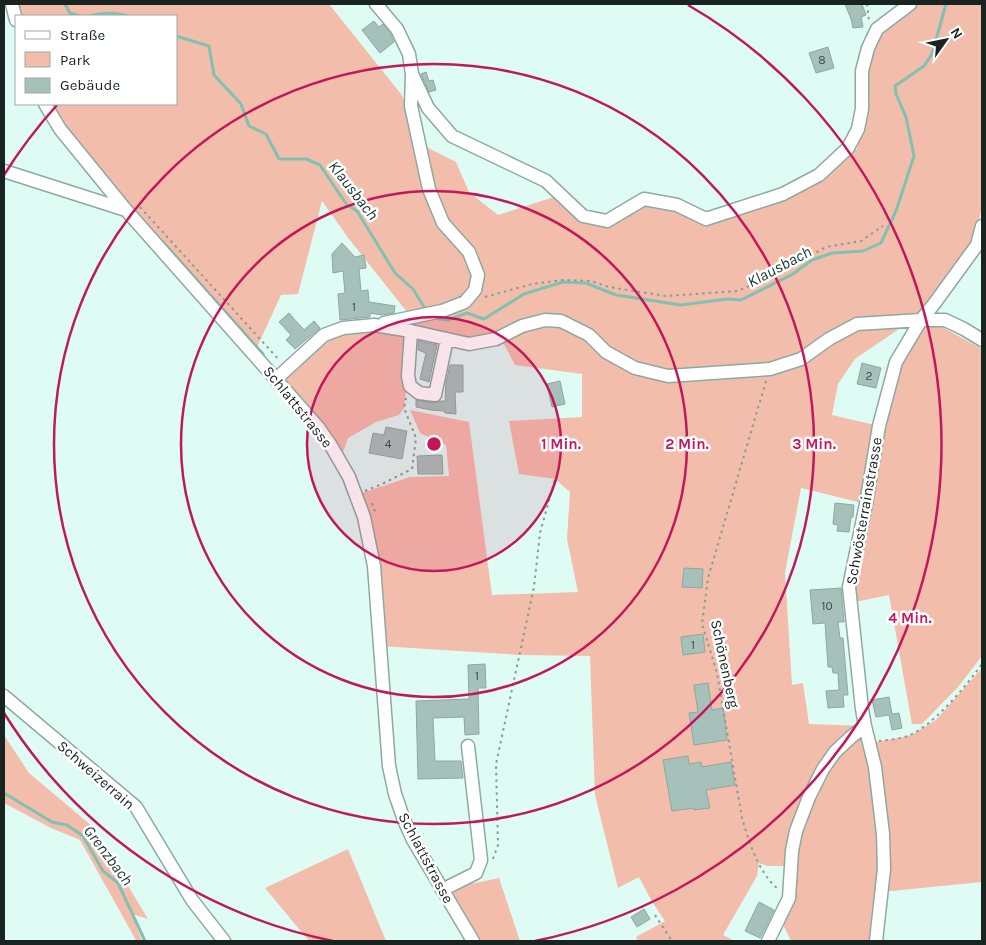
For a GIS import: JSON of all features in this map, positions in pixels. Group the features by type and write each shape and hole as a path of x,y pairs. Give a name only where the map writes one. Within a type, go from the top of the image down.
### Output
{"street":[{"path":"276,379 324,335 342,328 374,325 442,311 466,302 475,290 478,275 469,252 443,222 429,189 411,106 412,74 409,54 397,29 376,4"},
{"path":"412,74 428,108 452,136 546,181 584,216 608,221 644,200 677,204 706,219 783,194 819,175 848,148 858,129 862,109 862,71 868,48 877,29 910,4"},
{"name":"Schlattstrasse","path":"46,105 60,129 131,206 318,427 349,477 364,517 374,566 389,766 395,794 413,840 442,890 467,939"},
{"path":"4,171 131,206"},
{"name":"Schwösterrainstrasse","path":"876,941 884,869 884,852 875,766 862,709 849,587 866,504 879,426 896,362 921,320 977,245 982,226"},
{"path":"374,325 469,344 496,339 522,326 545,320 561,321 590,335 606,352 635,368 668,376 770,368 801,359 829,339 857,324 945,320 982,340"},
{"path":"411,331 408,376 410,386 419,393 435,395 447,339"},
{"name":"Schweizerrain","path":"4,696 136,807 192,900 224,941"},
{"path":"768,941 789,898 792,851 796,831 809,797 823,769 835,752 865,726"},
{"path":"442,890 476,873 481,860 468,746"}],"path":[{"path":"131,206 275,355 286,370"},
{"path":"484,297 532,284 563,280 591,281 610,287 666,296 738,291 786,269 826,247 861,241 883,226"},
{"name":"Schönenberg","path":"770,368 708,578 702,624 717,673 742,818 751,847 758,863 773,884 789,898"},
{"path":"356,495 412,469 416,438 404,408 408,376"},
{"path":"493,860 498,845 496,764 534,587 540,533 555,479"},
{"path":"369,497 377,518"},
{"path":"870,743 904,737 913,734 923,727 956,696 982,664"},
{"path":"656,915 672,941"}],"green space":[{"path":"9,4 329,4 401,94 428,148 456,162 469,192 498,215 554,197 608,224 646,203 676,207 704,225 783,198 819,180 857,149 867,109 866,71 875,42 914,4 982,4 982,207 973,245 918,316 855,359 838,384 832,415 879,426 868,495 901,367 922,327 942,327 982,349 982,656 958,687 922,724 912,724 889,595 850,603 866,504 801,488 785,573 792,685 803,683 809,724 865,726 870,743 904,737 913,734 936,720 982,668 982,882 881,892 876,941 791,941 780,918 789,898 784,866 768,866 759,863 757,876 723,935 735,941 638,941 636,937 665,921 639,877 618,888 595,795 590,656 520,655 380,646 373,566 356,495 410,477 449,476 446,445 420,433 410,410 469,422 492,595 578,592 567,539 570,492 555,479 519,474 509,421 582,417 582,374 515,365 498,333 459,338 414,324 407,312 349,239 322,201 298,294 281,295 254,354 126,210 48,105 178,105 178,15 15,15"},
{"path":"343,328 411,331 404,408 399,415 376,422 348,438 340,460 276,379"},
{"path":"4,735 29,773 92,826 148,919 132,914 142,941 136,941 80,840 51,828 4,803"},
{"path":"348,849 386,941 309,941 265,888"},
{"path":"499,878 520,941 473,941 442,890"}],"building":[{"path":"845,4 862,4 866,15 861,17 863,27 853,28"},
{"path":"374,21 379,27 383,24 394,42 380,53 362,30"},
{"path":"828,47 834,68 816,73 809,53"},
{"path":"426,72 429,81 433,80 436,90 429,92 421,74"},
{"path":"342,243 355,257 364,255 366,268 359,269 361,291 368,290 369,302 395,306 394,313 382,315 370,313 370,317 340,320 338,294 345,293 343,271 333,273 332,254"},
{"path":"289,313 304,330 314,321 320,328 295,349 286,340 291,335 279,322"},
{"path":"418,341 437,345 429,382 420,379 426,353 418,350"},
{"path":"862,363 881,368 876,388 857,384"},
{"path":"450,365 463,365 463,392 455,392 456,414 416,407 416,400 434,403 445,401"},
{"path":"560,381 565,404 552,407 547,384"},
{"path":"386,427 407,431 402,459 369,453 373,433 384,435"},
{"path":"442,455 443,474 418,474 417,456"},
{"path":"835,503 854,505 849,532 837,531 838,525 833,524"},
{"path":"684,568 703,569 702,588 682,587"},
{"path":"841,588 844,622 838,622 840,638 843,638 848,695 843,695 844,707 828,708 826,691 839,690 838,673 833,673 832,667 828,667 825,623 813,624 810,590"},
{"path":"703,634 705,652 683,655 681,637"},
{"path":"485,664 486,688 478,688 479,734 465,735 464,717 433,718 435,761 461,761 463,778 418,779 416,701 469,699 468,665"},
{"path":"708,683 712,710 723,708 727,740 694,745 689,713 698,712 694,685"},
{"path":"889,697 892,714 899,713 902,728 892,730 889,715 876,717 872,700"},
{"path":"688,756 689,764 701,762 702,767 731,762 735,785 706,790 710,808 672,811 663,760"},
{"path":"759,902 774,910 760,938 745,931"},
{"path":"644,909 650,919 637,927 631,917"}],"waterway":[{"name":"Klausbach","path":"65,4 70,13 77,15"},
{"name":"Klausbach","path":"433,318 448,320 467,313 484,319 524,294 563,282 586,283 616,295 681,305 727,299 741,300 793,274 812,260 832,253 863,251 881,243 896,211 914,156 906,117 896,94 895,86 924,66 932,54 946,4"},
{"name":"Klausbach","path":"94,15 112,13 124,15"},
{"name":"Klausbach","path":"178,37 209,46 214,75 241,104 249,126 266,134 279,159 306,159 320,165 347,205 357,211 395,273 413,289 424,307"},
{"path":"162,241 263,354"},
{"name":"Grenzbach","path":"4,793 52,822 67,825 83,836 103,871 118,883 145,941"}]}
